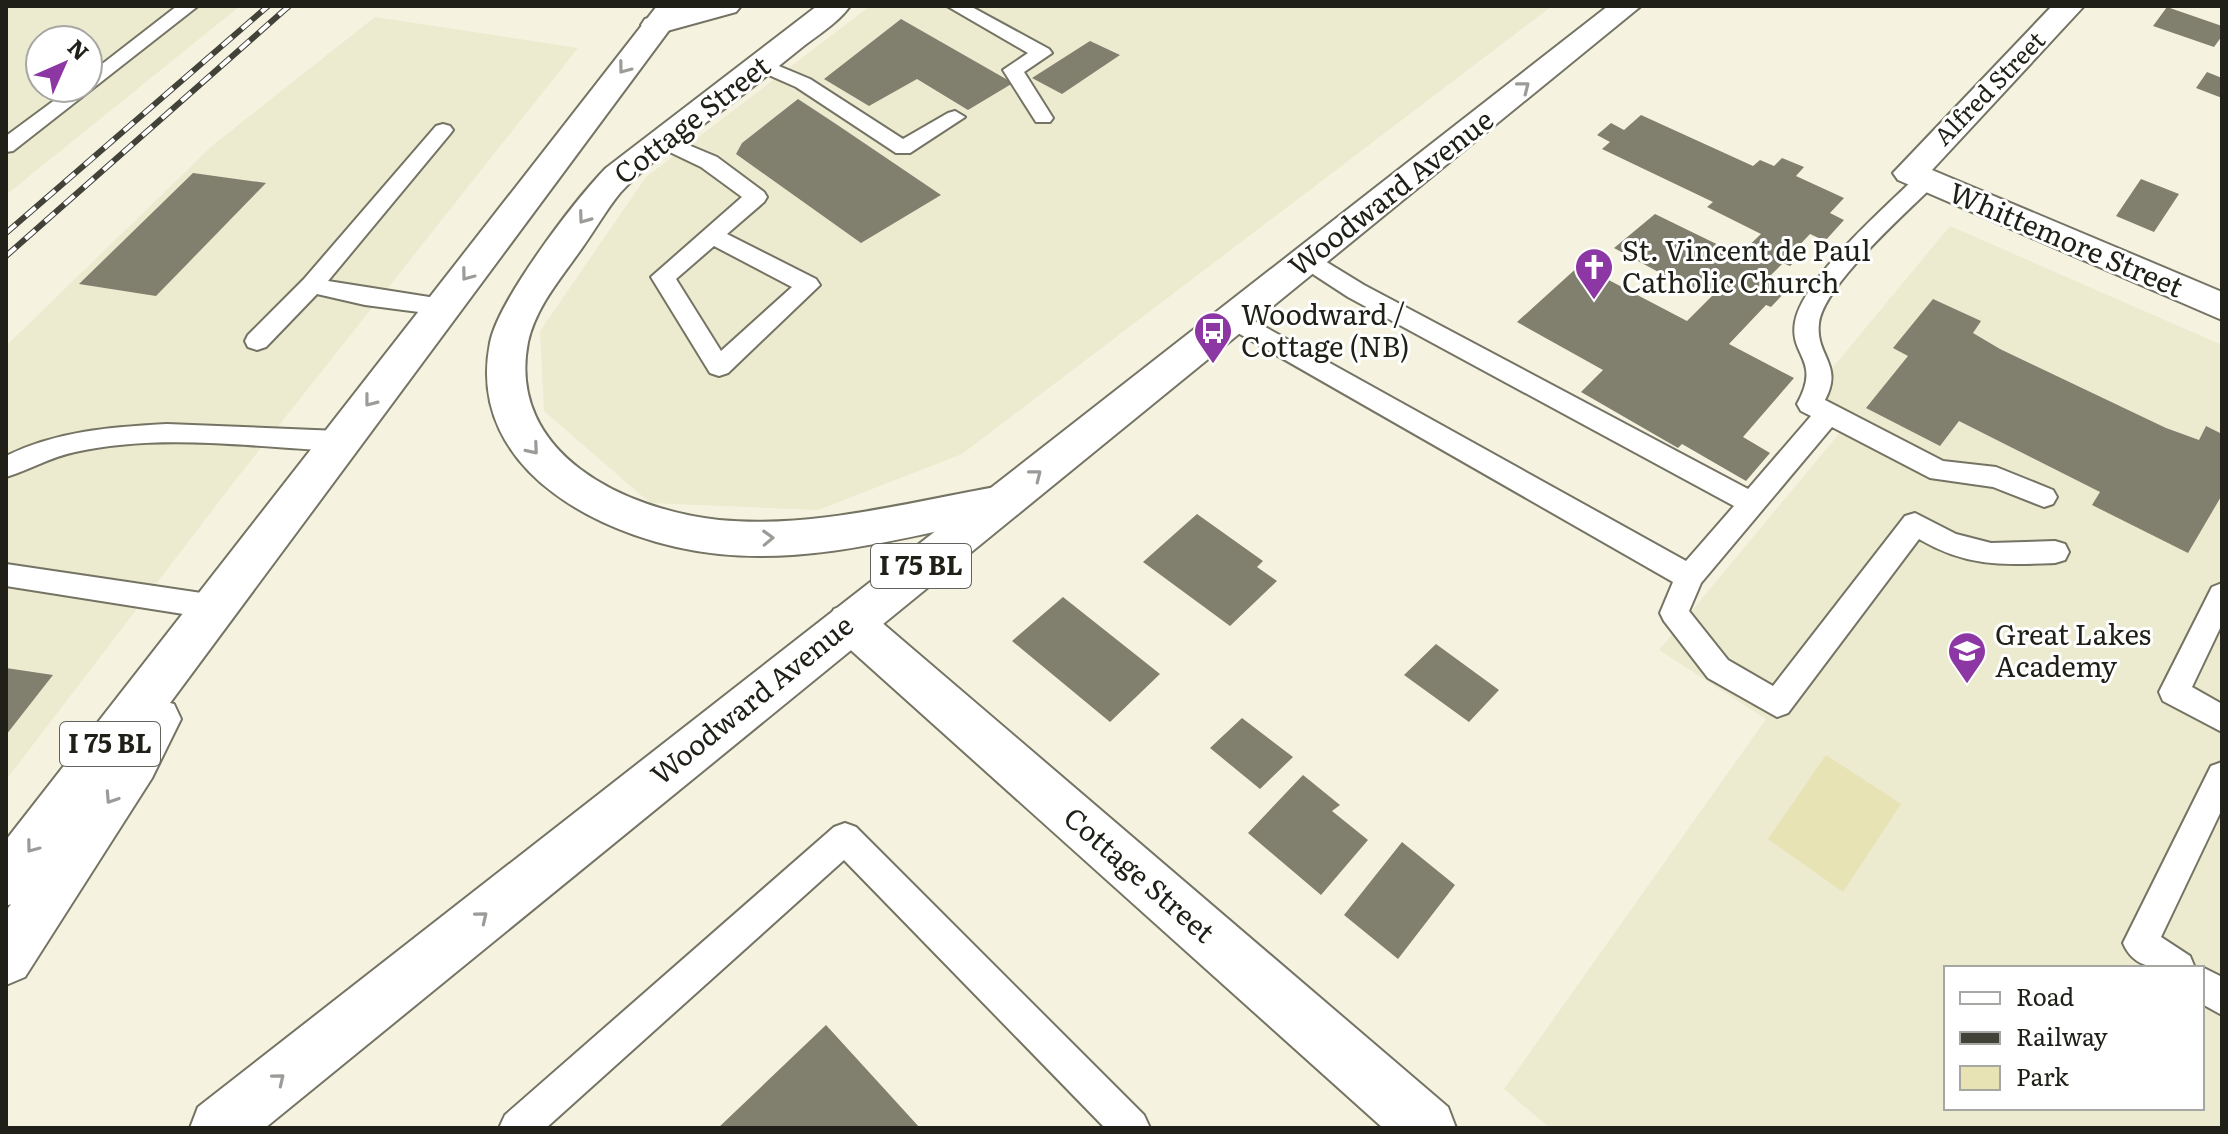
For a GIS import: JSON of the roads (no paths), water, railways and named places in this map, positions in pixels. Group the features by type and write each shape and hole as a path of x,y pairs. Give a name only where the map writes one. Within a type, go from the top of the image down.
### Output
{"main road":[{"path":"664,16 726,6"},
{"name":"Cottage Street","path":"835,6 662,140 605,189 529,295 517,319 505,371 508,399 527,443 573,487 600,504 633,518 675,530 720,537 767,538 816,534 1001,502"},
{"name":"Woodward Avenue","path":"219,1128 1626,6"},
{"name":"Alfred Street","path":"1918,176 2069,6"},
{"name":"I 75 BL","path":"6,881 664,16"},
{"name":"Whittemore Street","path":"1918,176 2222,307"},
{"path":"6,958 135,762 215,607"},
{"name":"Cottage Street","path":"850,622 1427,1128"}],"lane":[{"path":"104,73 189,6"},
{"path":"956,6 1042,53 1013,70 1043,118"},
{"path":"762,65 803,83 903,148 955,117"},
{"path":"6,146 63,104"},
{"path":"257,341 312,285 443,130"},
{"path":"662,140 709,162 756,197 711,235 663,277 719,367 808,285 711,235"},
{"path":"1918,176 1810,313 1808,342 1822,371 1822,388 1810,404 1939,471 1996,477 2044,497"},
{"path":"1307,260 1356,291 1752,503"},
{"path":"312,285 365,297 442,307"},
{"path":"1232,319 1689,577"},
{"path":"1828,414 1689,577 1674,613 1718,669 1777,704 1915,524 1949,543 1991,554 2055,552"},
{"path":"6,467 27,454 119,434 339,441"},
{"path":"6,575 215,607"},
{"path":"2222,595 2174,692 2222,719"},
{"path":"2175,966 2140,943 2222,776"},
{"path":"518,1128 845,838 1131,1128"},
{"path":"2204,985 2222,997"}],"railway":[{"path":"6,233 268,6"},
{"path":"6,256 289,6"}],"place":[{"name":"St. Vincent de Paul Catholic Church","path":"1594,301"},
{"name":"Woodward / Cottage (NB)","path":"1213,365"},
{"name":"Great Lakes Academy","path":"1967,685"}]}
